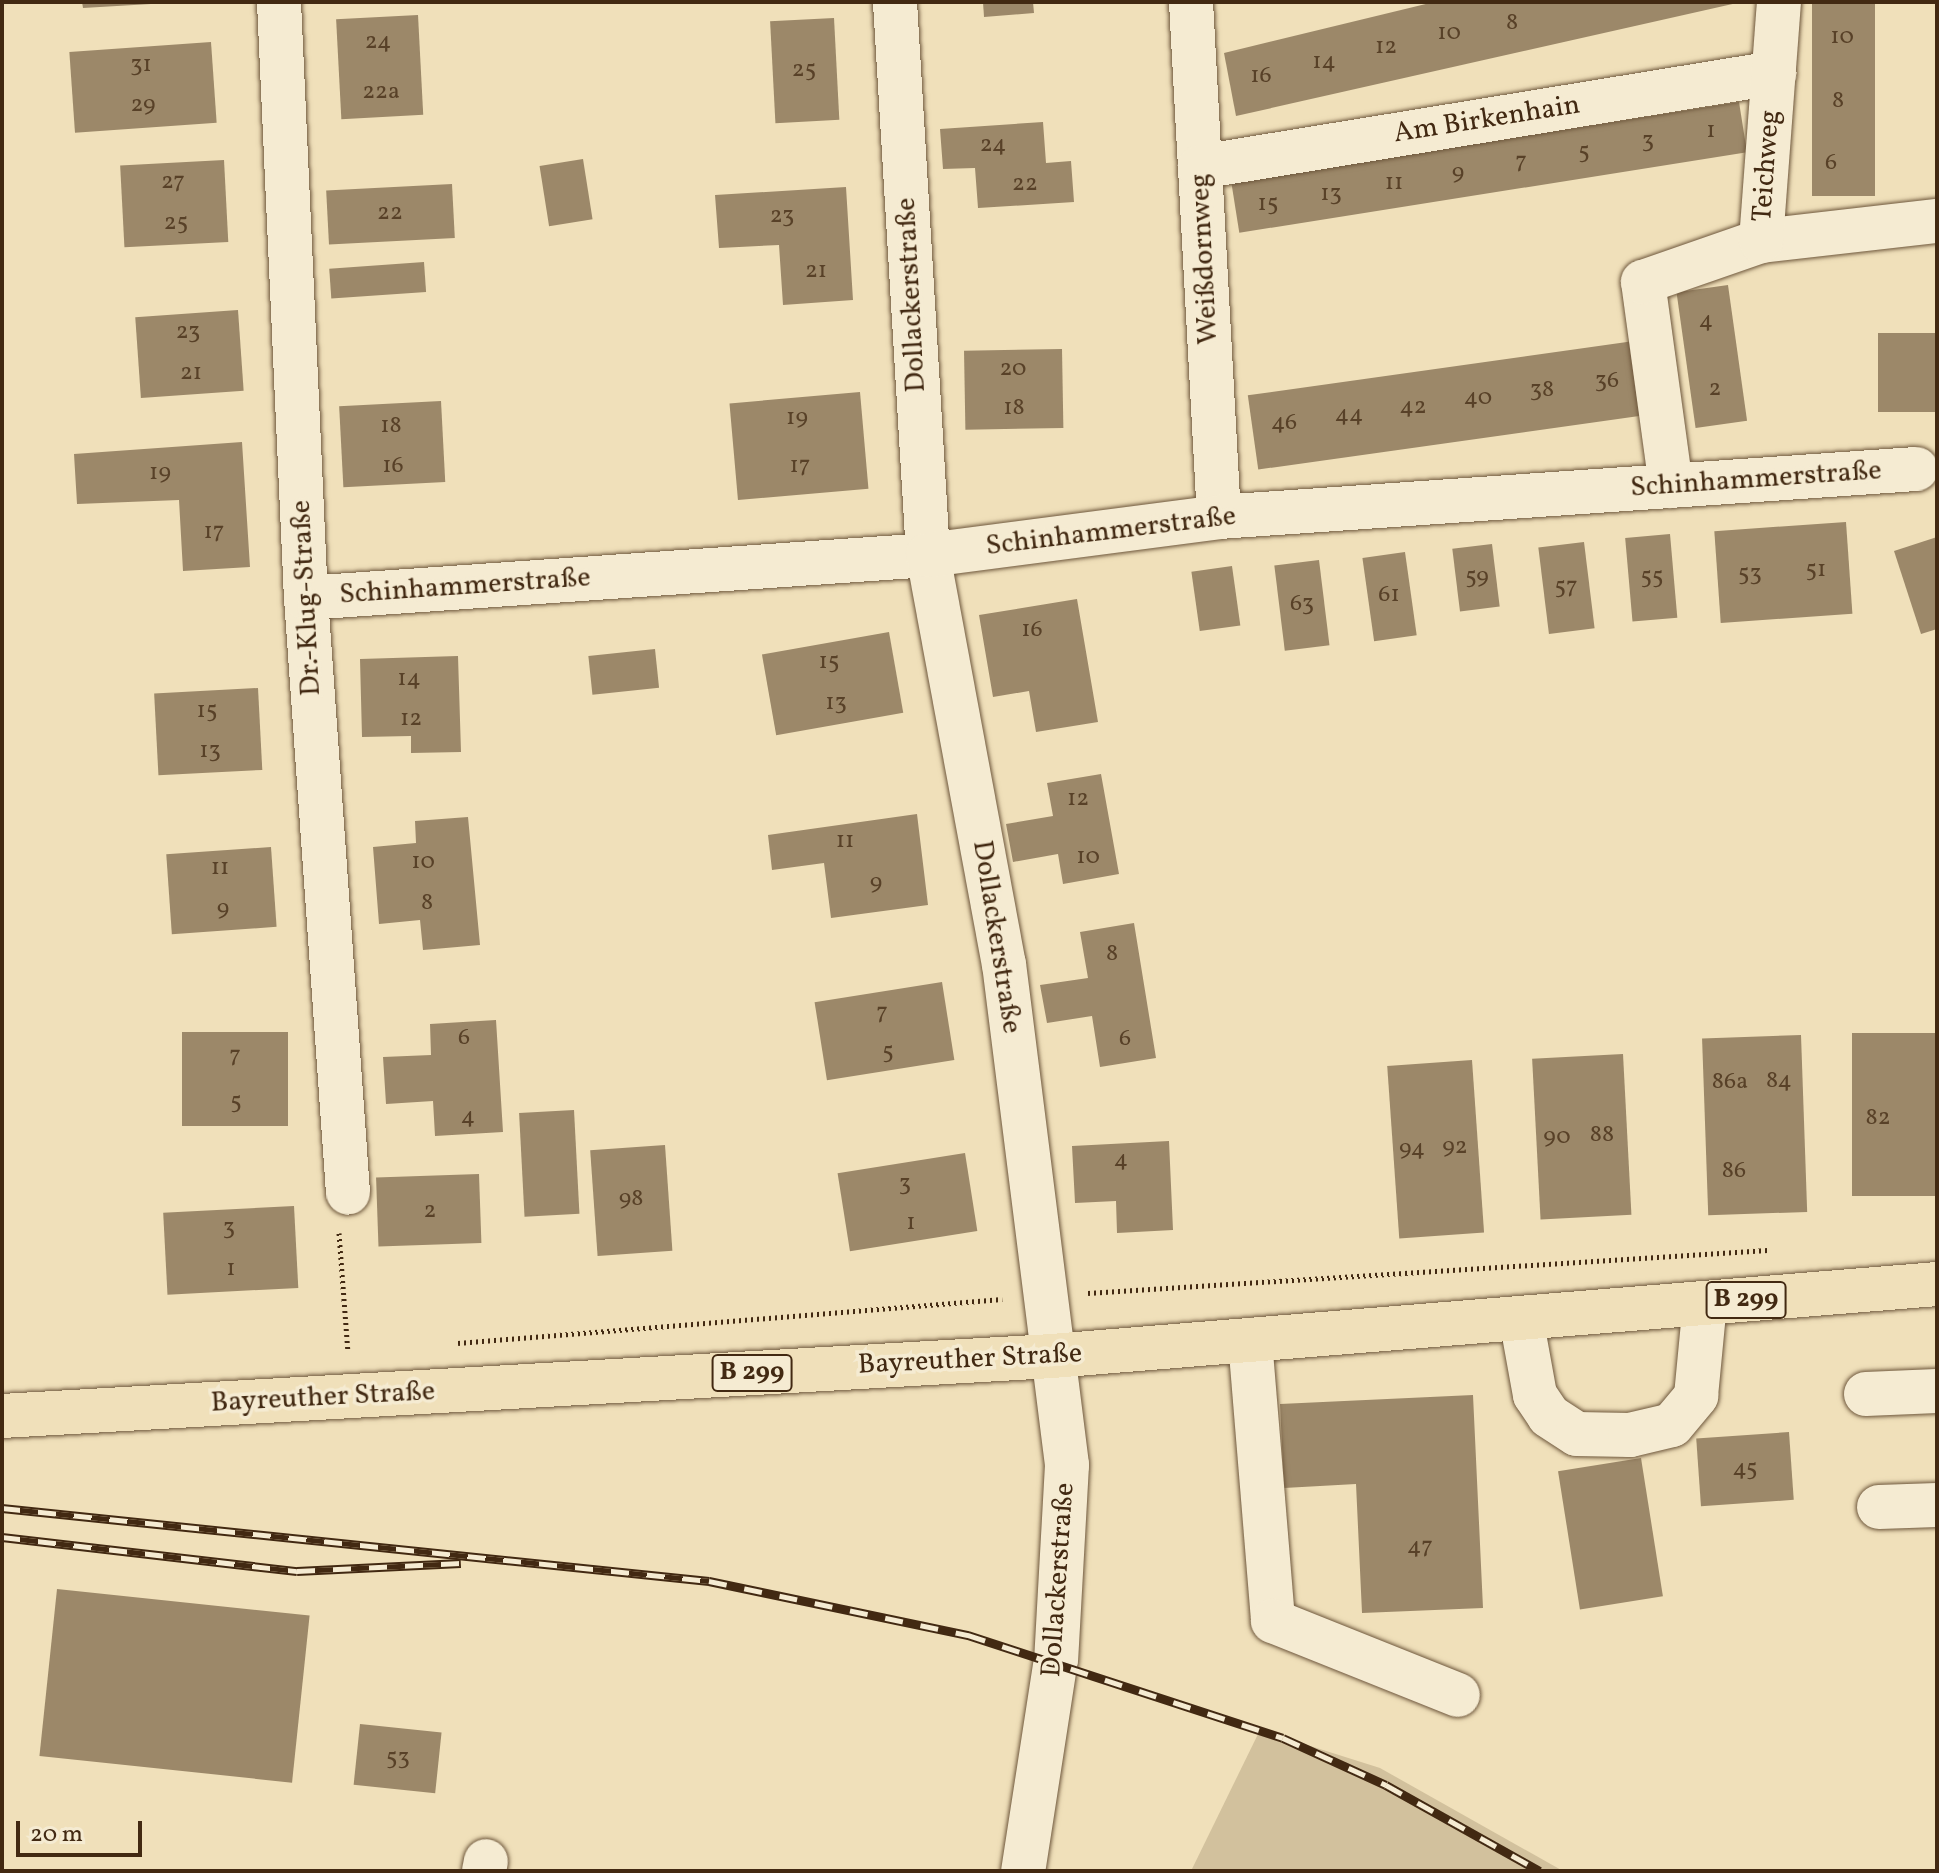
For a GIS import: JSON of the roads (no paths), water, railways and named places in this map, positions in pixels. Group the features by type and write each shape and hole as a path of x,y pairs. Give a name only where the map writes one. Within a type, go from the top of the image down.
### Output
{"main road":[{"name":"Bayreuther Straße","path":"2,1416 1052,1356 1937,1284"}],"street":[{"name":"Dr.-Klug-Straße","path":"279,2 306,598 348,1193"},
{"name":"Dollackerstraße","path":"895,2 928,555 1004,964 1067,1465 1057,1644 1023,1871"},
{"name":"Weißdornweg","path":"1191,2 1219,517"},
{"name":"Teichweg","path":"1671,486 1643,282 1761,241 1779,2"},
{"name":"Am Birkenhain","path":"1200,167 1774,73"},
{"path":"1761,241 1937,221"},
{"name":"Schinhammerstraße","path":"306,598 928,555 1219,517 1916,469"},
{"path":"1521,1318 1535,1395 1549,1416 1577,1434 1630,1435 1672,1425 1696,1396 1705,1303"},
{"path":"1250,1340 1273,1621 1458,1695"},
{"path":"1866,1394 1937,1391"},
{"path":"1879,1507 1937,1505"}],"railway":[{"path":"2,1508 709,1581 968,1635 1283,1738 1386,1785 1540,1871"},
{"path":"2,1537 297,1571 461,1563"}]}
